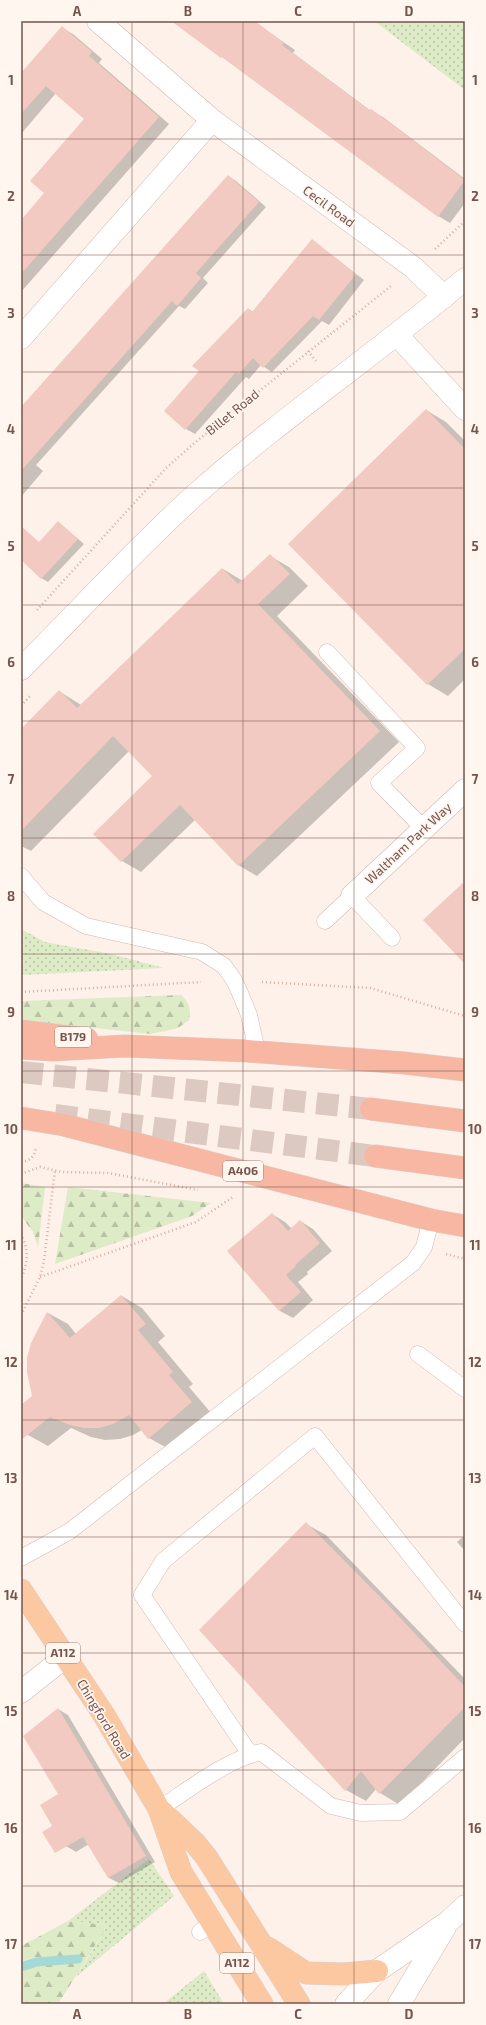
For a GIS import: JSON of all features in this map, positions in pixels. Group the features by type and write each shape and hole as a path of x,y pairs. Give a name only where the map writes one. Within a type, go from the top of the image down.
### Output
{"highway":[{"name":"B179","path":"21,1031 61,1035 125,1046"},
{"path":"21,1048 53,1050 125,1046 257,1051 404,1062 465,1070"},
{"path":"371,1109 465,1121"},
{"name":"A406","path":"21,1118 64,1125 431,1220 465,1226"},
{"path":"375,1156 465,1168"}],"main road":[{"name":"Chingford Road","path":"21,1590 104,1715 159,1809 181,1872 206,1927 262,2004"},
{"name":"Chingford Road","path":"159,1809 195,1843 207,1858 299,2004"},
{"path":"262,1944 306,1973 344,1974 377,1971"}],"street":[{"name":"Cecil Road","path":"98,21 212,120 414,268 444,297"},
{"path":"21,338 212,120"},
{"path":"21,669 127,560 196,494 262,439 465,279"},
{"path":"397,334 465,410"},
{"name":"Waltham Park Way","path":"352,896 465,790"},
{"path":"21,1692 65,1657"},
{"path":"346,2004 377,1971 448,1922 465,1906"},
{"path":"399,2004 448,1922"}],"lane":[{"path":"327,652 416,748 379,783 424,829"},
{"path":"21,876 43,902 86,926 202,952 224,966 234,980 248,1015 257,1051"},
{"path":"352,896 392,938"},
{"name":"Waltham Park Way","path":"325,921 352,896"},
{"path":"21,1558 70,1531 412,1263 424,1247 431,1220"},
{"path":"418,1354 465,1389"},
{"path":"250,1754 142,1595 163,1561 315,1436 465,1624"},
{"path":"159,1809 205,1778 250,1754 262,1752 331,1806 361,1813 400,1812 465,1757"}],"path":[{"name":"Billet Road","path":"32,616 166,468 198,440 308,351 414,268 465,221"},
{"path":"308,351 320,366"},
{"path":"21,706 32,694"},
{"path":"21,992 234,980 370,988 465,1016"},
{"path":"21,1174 40,1167 54,1170 108,1173 204,1192"},
{"path":"21,1315 40,1277 44,1261 54,1170"},
{"path":"40,1277 196,1222 233,1197"},
{"path":"21,1234 26,1244 27,1257 21,1279"},
{"path":"443,1254 465,1259"}],"green space":[{"path":"374,21 465,21 465,90"},
{"path":"21,929 45,942 111,954 164,968 21,975"},
{"path":"181,995 189,1006 189,1020 178,1028 151,1034 21,1020 21,1001"},
{"path":"21,1183 45,1187 38,1247 33,1232 21,1216"},
{"path":"68,1187 211,1203 192,1216 55,1264"},
{"path":"149,1859 174,1896 76,1977 108,1925 68,1921"},
{"path":"68,1921 108,1925 58,2004 21,2004 21,1946"},
{"path":"204,1971 224,2004 163,2004"}],"building":[{"path":"171,21 255,21 284,43 282,45 369,110 371,109 393,125 465,180 438,217"},
{"path":"62,26 92,52 89,56 159,117 21,274 21,220 44,193 30,181 84,119 46,86 21,114 21,73"},
{"path":"228,175 259,202 196,273 201,278 177,306 172,301 21,471 21,407"},
{"path":"312,239 356,274 319,320 313,316 263,368 253,358 239,374 236,372 185,430 164,411 199,371 192,366 248,308 252,312"},
{"path":"426,409 465,449 465,649 427,685 288,544"},
{"path":"58,521 78,539 41,579 21,560 21,526 39,542"},
{"path":"270,554 290,574 258,604 380,731 238,866 180,805 121,862 93,834 152,776 113,736 21,831 21,729 59,690 77,708 222,568 238,584"},
{"path":"465,881 465,964 423,920"},
{"path":"272,1213 288,1231 300,1220 320,1243 286,1275 301,1292 279,1311 227,1251"},
{"path":"121,1295 146,1324 138,1330 173,1372 169,1375 192,1402 148,1439 129,1415 113,1424 99,1428 84,1428 70,1425 50,1417 21,1440 21,1405 32,1396 27,1372 27,1358 31,1343 47,1312 70,1338"},
{"path":"306,1522 391,1608 465,1687 465,1707 379,1794 361,1771 345,1791 199,1630"},
{"path":"58,1708 146,1856 108,1878 83,1837 55,1853 42,1832 52,1826 40,1805 58,1794 23,1736"}],"waterway":[{"path":"21,1967 37,1962 78,1959"}],"tunnel":[{"path":"21,1072 371,1109"},
{"path":"55,1115 375,1156"}]}
